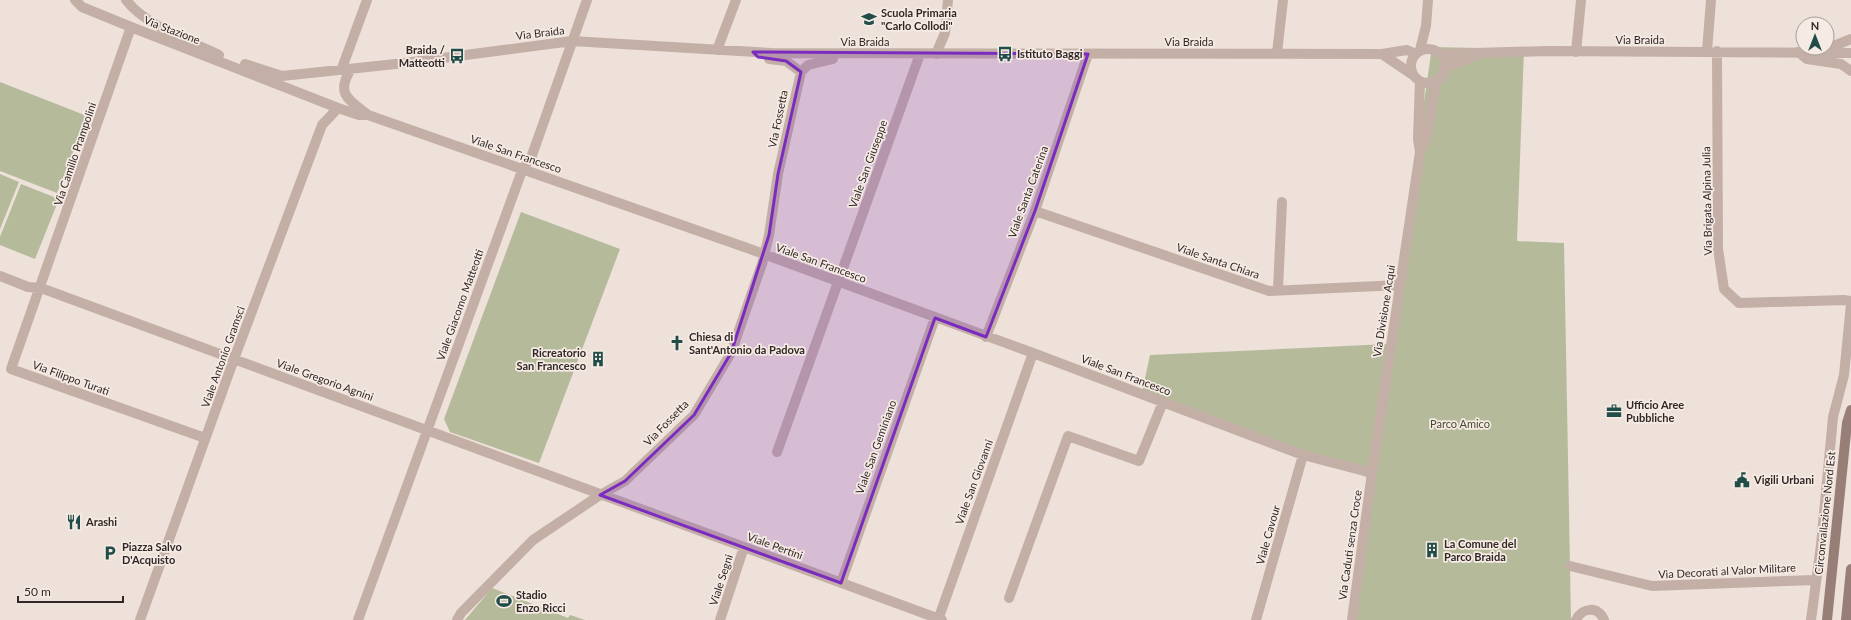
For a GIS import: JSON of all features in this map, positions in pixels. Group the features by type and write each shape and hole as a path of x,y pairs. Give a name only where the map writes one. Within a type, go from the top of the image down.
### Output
{"main road":[{"name":"Circonvallazione Nord Est","path":"1827,620 1847,423 1851,410"},
{"path":"1846,620 1851,569"}],"street":[{"name":"Via Stazione","path":"75,0 82,7 131,27 263,75"},
{"name":"Via Stazione","path":"126,0 136,12 150,21 263,75"},
{"path":"367,0 346,68 344,92 346,97 368,115"},
{"name":"Viale Giacomo Matteotti","path":"358,620 523,168 531,158 587,0"},
{"path":"717,50 736,0"},
{"path":"936,54 945,33 948,0"},
{"path":"1278,53 1283,0"},
{"path":"1417,78 1411,69 1411,60 1418,52 1426,26 1428,0"},
{"path":"1576,52 1581,0"},
{"name":"Via Brigata Alpina Julia","path":"1711,0 1718,249 1724,289 1739,303 1851,301"},
{"path":"1382,54 1417,78 1430,82 1436,80 1443,73 1444,60 1437,52 1426,26"},
{"name":"Via Camillo Prampolini","path":"41,288 131,27"},
{"name":"Via Braida","path":"1835,46 1851,39"},
{"name":"Via Braida","path":"263,75 282,76 572,41 753,52 839,54 1382,54 1407,50 1418,52"},
{"path":"1418,52 1429,49 1437,52"},
{"path":"753,52 758,57 786,61 801,72 808,65 821,60 833,59 839,54"},
{"name":"Via Braida","path":"1437,52 1795,52"},
{"name":"Via Braida","path":"1835,52 1851,53"},
{"name":"Via Braida","path":"1444,68 1482,53"},
{"name":"Viale San Giuseppe","path":"777,452 920,54"},
{"name":"Viale Santa Caterina","path":"986,337 1035,211 1088,54"},
{"name":"Via Braida","path":"1803,56 1807,59 1841,64 1851,71"},
{"name":"Via Fossetta","path":"457,620 460,613 533,540 600,494 625,481 694,414 731,353 765,255 778,174 801,72"},
{"name":"Viale San Francesco","path":"263,75 338,108 358,115 368,115 523,168 765,255 1033,353 1302,456 1372,474"},
{"name":"Via Divisione Acqui","path":"1372,474 1420,152 1418,139 1417,78"},
{"name":"Via Divisione Acqui","path":"1420,152 1426,140 1436,80"},
{"name":"Viale Antonio Gramsci","path":"140,620 234,359 322,125 338,108"},
{"path":"1278,290 1282,202"},
{"name":"Viale Santa Chiara","path":"1035,211 1269,291 1400,285"},
{"name":"Viale Gregorio Agnini","path":"0,276 28,287 41,288 600,494"},
{"name":"Via Filippo Turati","path":"41,288 11,369 205,438"},
{"name":"Circonvallazione Nord Est","path":"1811,620 1815,580 1821,545 1833,417 1844,375 1851,304"},
{"name":"Viale San Geminiano","path":"841,583 935,318"},
{"name":"Viale San Giovanni","path":"939,620 1033,353"},
{"path":"1009,598 1068,436 1139,461 1163,402"},
{"name":"Viale Cavour","path":"1256,620 1302,456"},
{"name":"Via Caduti senza Croce","path":"1352,620 1372,474"},
{"name":"Viale Pertini","path":"600,494 939,620"},
{"name":"Viale Segni","path":"720,620 744,547"},
{"name":"Via Decorati al Valor Militare","path":"1570,566 1652,586 1815,580"},
{"path":"1576,620 1585,610 1590,609 1600,613 1604,620"}],"highlighted area":[{"path":"753,52 1088,54 1035,211 986,337 935,318 841,583 600,495 625,481 694,415 731,353 769,235 778,174 801,72 786,61 758,57"}],"green space":[{"name":"Parco Amico","path":"1432,47 1524,49 1517,241 1564,243 1571,620 1349,620 1367,477 1141,397 1150,355 1389,344"},
{"path":"0,82 87,116 57,193 0,171"},
{"path":"0,174 19,182 0,229"},
{"path":"21,184 59,199 35,259 0,245 0,237"},
{"path":"521,212 620,249 539,463 450,432 444,419"},
{"name":"Stadio Enzo Ricci","path":"492,588 568,618 570,615 585,620 465,620"}],"place":[{"name":"Scuola Primaria \"Carlo Collodi\"","path":"869,19"},
{"name":"Istituto Baggi","path":"1005,54"},
{"name":"Braida / Matteotti","path":"457,56"},
{"name":"Chiesa di Sant'Antonio da Padova","path":"677,343"},
{"name":"Ricreatorio San Francesco","path":"598,359"},
{"name":"Ufficio Aree Pubbliche","path":"1614,411"},
{"name":"Vigili Urbani","path":"1742,480"},
{"name":"Arashi","path":"74,522"},
{"name":"La Comune del Parco Braida","path":"1432,550"},
{"name":"Piazza Salvo D'Acquisto","path":"110,553"},
{"name":"Stadio Enzo Ricci","path":"504,601"}]}
